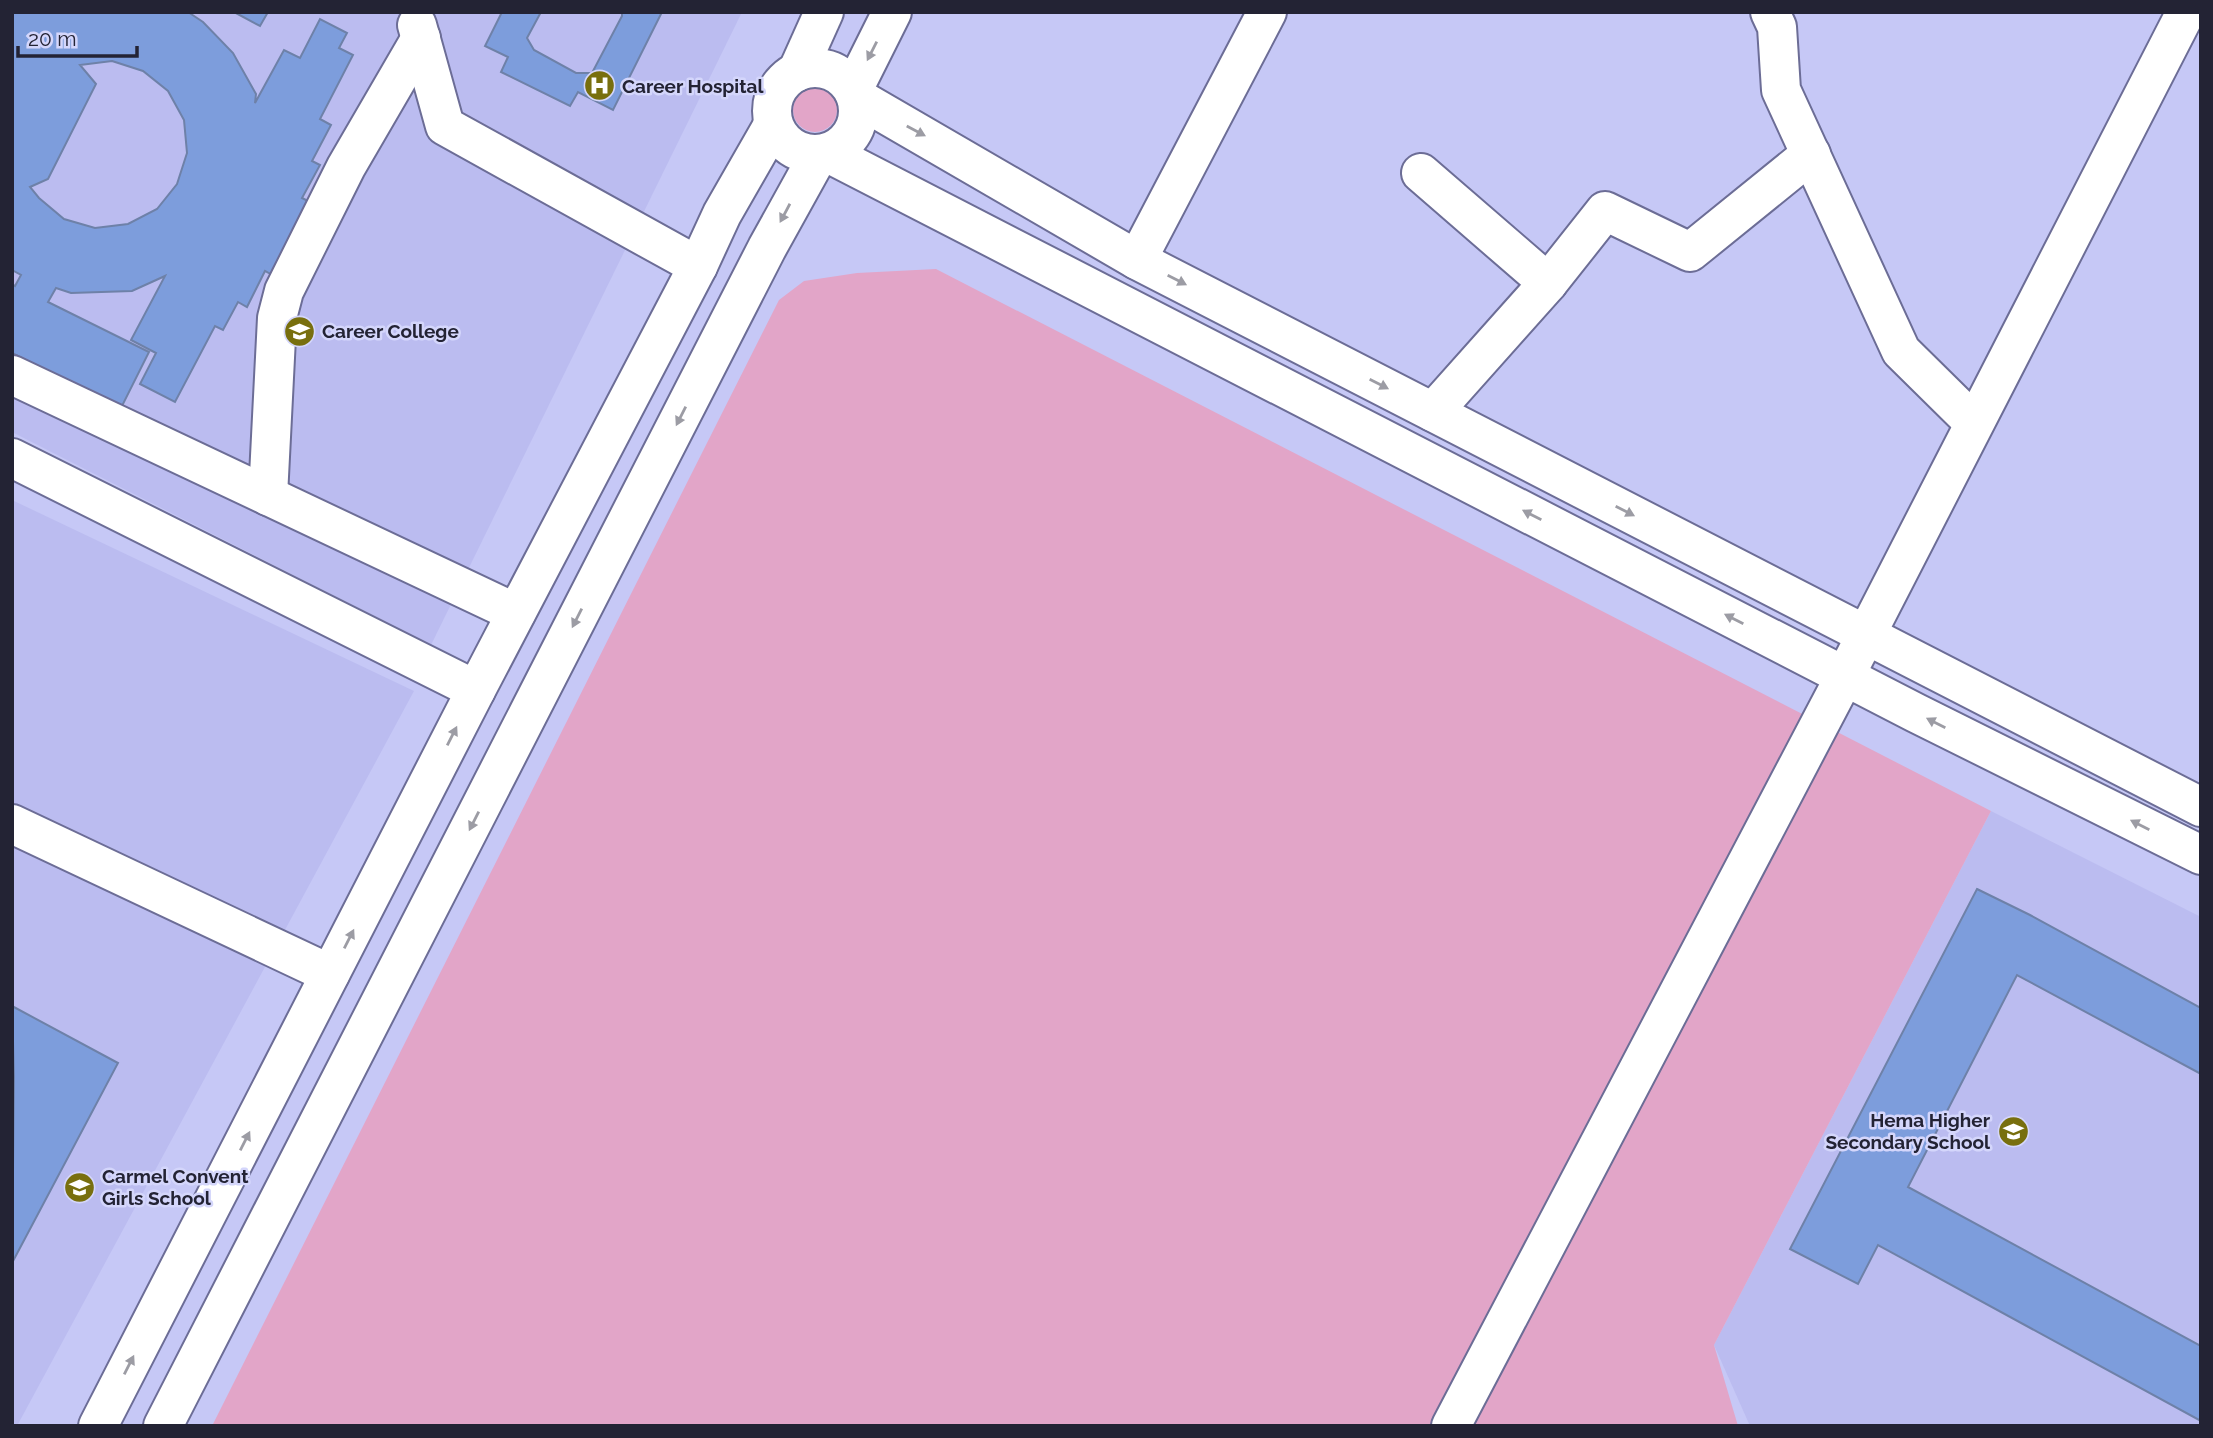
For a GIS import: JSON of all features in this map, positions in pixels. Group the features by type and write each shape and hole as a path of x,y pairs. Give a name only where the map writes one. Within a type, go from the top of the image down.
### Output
{"street":[{"path":"797,72 824,12"},
{"path":"855,94 892,12"},
{"path":"1137,260 1268,12"},
{"path":"1770,12 1777,27 1782,90 1901,351 1974,423"},
{"path":"1451,1426 1845,676 2186,12"},
{"path":"417,25 445,126 698,266"},
{"path":"268,496 277,318 284,290 417,25"},
{"path":"818,67 835,72 848,82 855,94 859,114 854,131 843,144 811,155 795,150 781,140 773,125 771,108 776,91 786,78 797,72 818,67"},
{"path":"855,94 1137,260 2201,807"},
{"path":"98,1426 476,690 698,266 722,214 773,125"},
{"path":"823,153 901,190 1845,676 2201,855"},
{"path":"163,1426 767,248 823,153"},
{"path":"1433,412 1548,283 1605,211 1690,252 1811,155"},
{"path":"1421,173 1548,283"},
{"path":"12,375 516,613"},
{"path":"12,458 476,690"},
{"path":"12,824 330,974"}],"shaded area":[{"name":"Career College","path":"12,12 742,12 431,645 12,432"},
{"path":"815,88 830,95 837,110 830,125 815,132 800,125 793,110 800,95"},
{"path":"936,269 1991,811 1714,1345 1738,1426 212,1426 779,300 804,281 857,273"},
{"name":"Carmel Convent Girls School","path":"12,500 414,691 17,1426 12,1426"},
{"name":"Hema Higher Secondary School","path":"1991,811 2201,917 2201,1426 1750,1426 1714,1345"}],"building":[{"path":"12,12 188,12 203,22 233,53 256,94 255,103 284,50 300,58 320,19 347,33 339,48 353,55 320,119 331,125 312,161 320,165 302,198 312,203 274,276 265,271 247,307 238,302 223,330 215,326 175,402 140,384 156,353 131,340 165,276 132,291 71,293 56,288 48,302 149,352 121,408 12,353 12,284 15,286 21,275 12,270","holes":["112,61 143,71 168,91 184,120 187,153 177,184 157,209 128,224 95,228 64,219 30,187 48,179 96,84 80,65"]},
{"path":"234,12 268,12 260,26"},
{"path":"502,12 541,12 527,38 534,50 576,73 592,73 622,12 662,12 613,110 578,92 570,106 501,72 508,57 485,46"},
{"path":"1977,889 2201,1008 2201,1074 2017,975 1908,1187 2201,1346 2201,1421 1878,1245 1858,1284 1790,1249"},
{"path":"12,1006 118,1063 12,1263 14,1077"}],"place":[{"name":"Career Hospital","path":"599,86"},
{"name":"Career College","path":"299,331"},
{"name":"Hema Higher Secondary School","path":"2013,1131"},
{"name":"Carmel Convent Girls School","path":"79,1187"}]}
